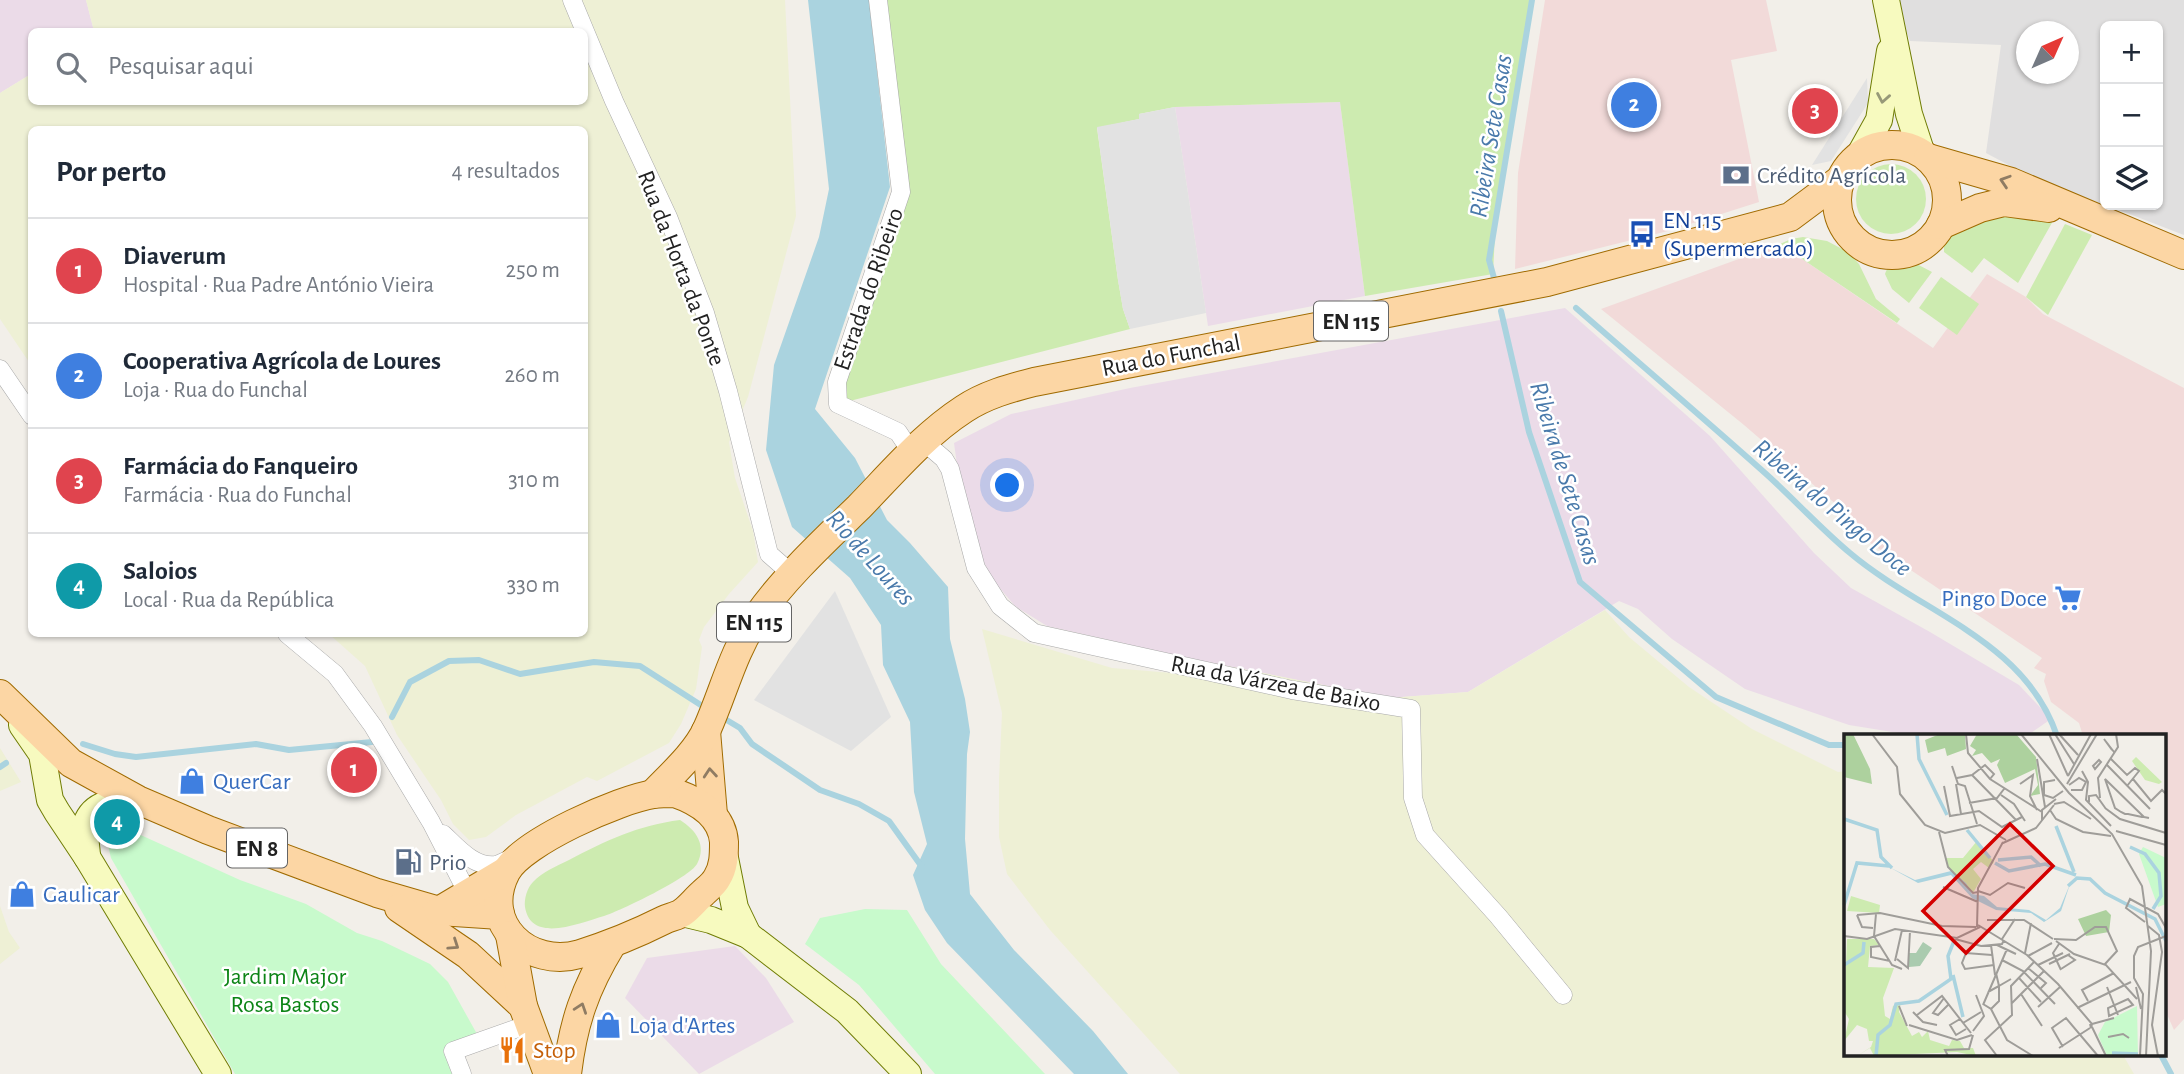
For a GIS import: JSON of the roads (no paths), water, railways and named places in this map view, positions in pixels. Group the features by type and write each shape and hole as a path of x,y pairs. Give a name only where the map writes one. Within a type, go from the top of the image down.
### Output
{"main road":[{"path":"1859,156 1874,148 1891,145 1907,147 1925,156 2011,182 2184,255"},
{"name":"Rua do Funchal","path":"653,794 684,761 706,731 726,676 757,617 800,566 910,455 966,407 1012,387 1508,291 1790,217 1841,178 1859,156"},
{"path":"1841,178 1838,207 1849,234 1864,247 1879,253 1896,255 1912,251 1927,243 1941,225 1947,209 1947,192 1942,176 1925,156"},
{"path":"1941,225 1980,208 2004,202 2090,217"},
{"path":"1790,217 1849,234"},
{"name":"EN 8","path":"2,697 82,770 138,800 208,830 377,893 439,911"},
{"name":"Rua do Funchal","path":"706,731 713,815"},
{"path":"675,793 696,800 713,815 723,836 725,858 717,880 682,913 612,944 571,957 548,958 527,950 505,925 439,911 514,863 551,835 585,818 653,794 675,793"},
{"path":"514,863 499,892 526,1015 548,1074"},
{"path":"377,893 468,955 526,1015"},
{"path":"567,1074 572,1033 593,975 612,944"}],"street":[{"name":"Rua da Horta da Ponte","path":"572,0 584,28"},
{"name":"Estrada do Ribeiro","path":"878,0 901,192 837,382 837,393 838,404 898,432 910,455"},
{"path":"1886,0 1909,114 1925,156"},
{"path":"1859,156 1879,120 1893,35"},
{"name":"Rua da Horta da Ponte","path":"588,38 668,217 705,313 728,391 769,554 800,566"},
{"path":"0,369 28,410"},
{"name":"Rua da Várzea de Baixo","path":"910,455 944,459 950,469 976,568 1000,606 1034,633 1292,690 1410,709 1413,798 1425,835 1498,916 1563,995"},
{"path":"291,637 335,674 373,726 431,822 468,894"},
{"path":"2,697 42,754 50,800 218,1074"},
{"path":"57,812 60,790 82,770"},
{"path":"82,770 81,800 75,828 87,857"},
{"path":"87,857 85,825 95,810 113,801 138,800"},
{"path":"431,822 467,856 482,863 514,863"},
{"path":"725,858 735,908 748,934"},
{"path":"682,913 711,920 748,934 847,1011 908,1074"},
{"path":"462,1074 453,1051 526,1015"}],"water":[{"name":"Rio de Loures","path":"808,0 869,0 890,187 815,409 855,458 887,520 948,587 950,639 970,732 965,839 970,894 1014,950 1093,1031 1128,1074 1074,1074 947,943 925,910 913,875 927,844 914,792 910,722 883,665 881,625 850,578 792,527 766,450 774,365 819,237 829,189"}],"waterway":[{"name":"Ribeira Sete Casas","path":"1494,278 1489,260 1532,0"},
{"name":"Ribeira do Pingo Doce","path":"1576,308 1765,473 1850,553 1996,652 2021,675 2042,703 2056,734"},
{"name":"Ribeira de Sete Casas","path":"1501,311 1529,432 1580,582 1716,697 1829,745 1844,745"},
{"path":"392,717 410,682 449,661 479,660 520,674 594,662 640,666 707,709"},
{"path":"720,716 740,728 752,744 820,790 859,804 889,821 922,867"},
{"path":"83,744 136,757 256,744 289,750 372,742"},
{"path":"0,767 6,763"},
{"name":"Ribeira de Sete Casas","path":"2162,1056 2171,1074"}],"place":[{"name":"Cooperativa Agrícola de Loures","path":"1634,105"},
{"name":"Farmácia do Fanqueiro","path":"1815,111"},
{"name":"Crédito Agrícola","path":"1736,175"},
{"name":"EN 115 (Supermercado)","path":"1642,234"},
{"name":"Pingo Doce","path":"2068,598"},
{"name":"Diaverum","path":"354,770"},
{"name":"QuerCar","path":"192,781"},
{"name":"Saloios","path":"117,822"},
{"name":"Prio","path":"408,862"},
{"name":"Gaulicar","path":"22,894"},
{"name":"Loja d'Artes","path":"608,1025"},
{"name":"Stop","path":"512,1050"}],"park label":[{"name":"Jardim Major Rosa Bastos","path":"285,990"}]}
